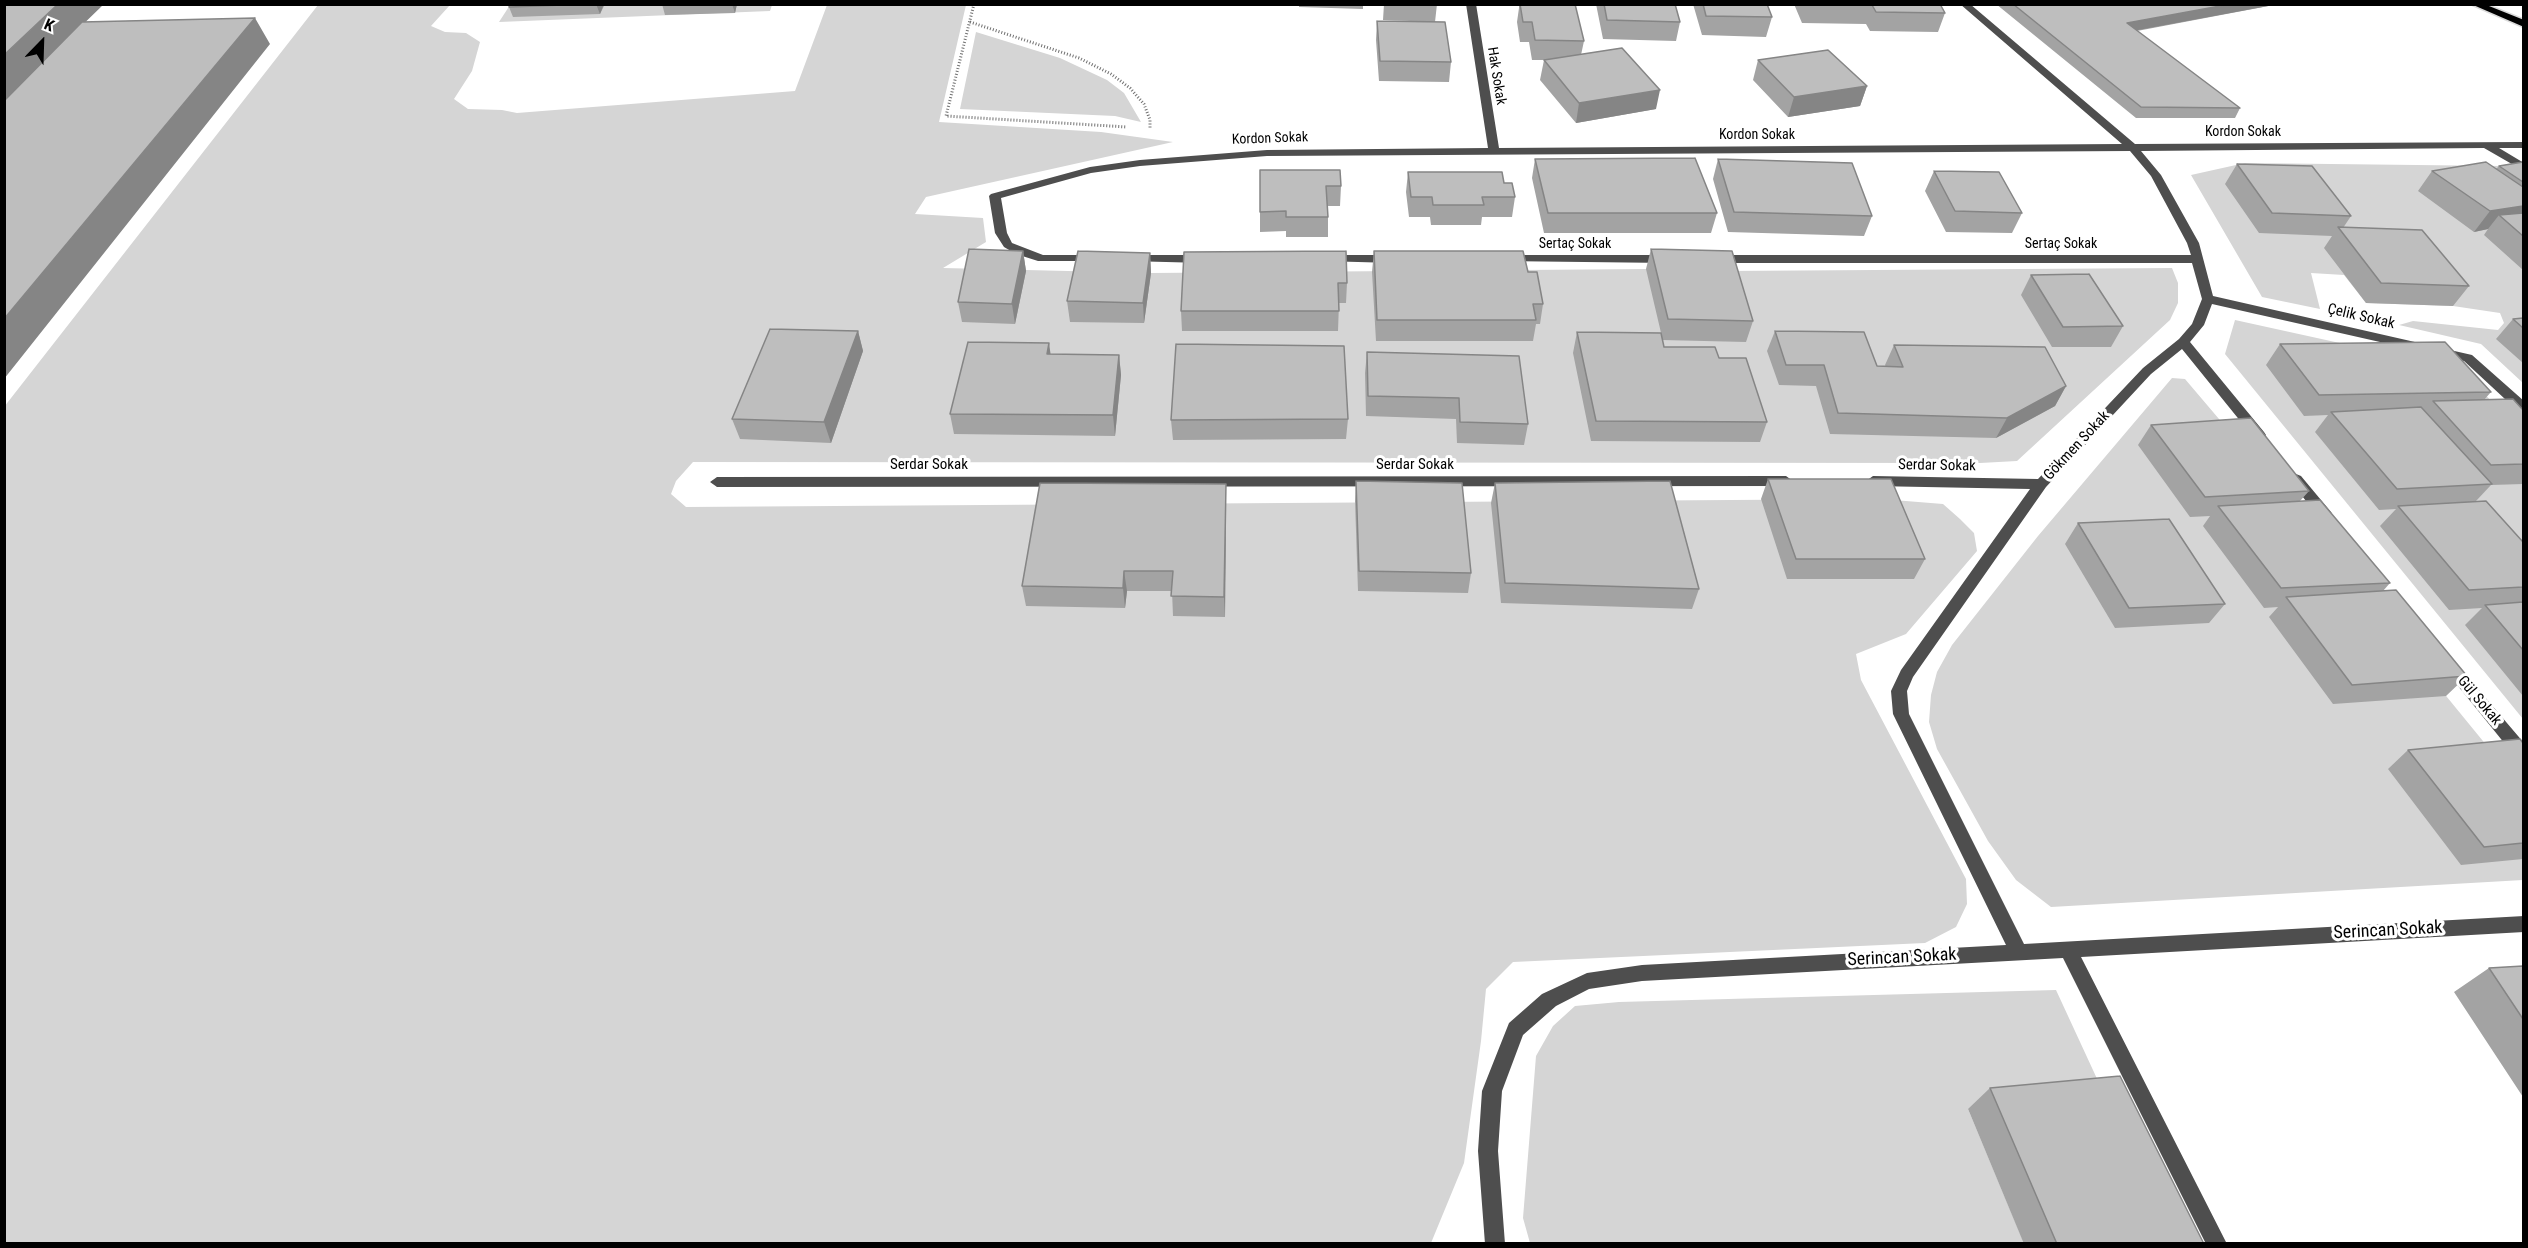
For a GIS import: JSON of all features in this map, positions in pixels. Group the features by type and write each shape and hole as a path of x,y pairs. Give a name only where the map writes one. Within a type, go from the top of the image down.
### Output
{"main road":[{"path":"2475,4 2523,24"}],"street":[{"name":"Hak Sokak","path":"1471,4 1494,152"},
{"path":"1964,4 2133,148 2156,175 2193,243 2208,299"},
{"path":"2486,145 2523,168"},
{"name":"Kordon Sokak","path":"1220,259 1042,259 1020,252 1008,245 1001,233 994,196 1090,170 1267,153 2523,145"},
{"path":"1316,259 1411,259"},
{"name":"Sertaç Sokak","path":"1494,259 2197,259"},
{"name":"Gökmen Sokak","path":"2019,952 1901,714 1899,691 1906,674 2041,484 2147,371 2183,342 2198,325 2208,299"},
{"name":"Çelik Sokak","path":"2208,299 2468,358 2523,409"},
{"path":"2183,342 2266,443"},
{"path":"2289,471 2334,526"},
{"name":"Serdar Sokak","path":"717,482 1799,481"},
{"name":"Serdar Sokak","path":"1858,481 2041,484"},
{"name":"Gül Sokak","path":"2440,654 2523,755"},
{"name":"Serincan Sokak","path":"1495,1244 1488,1151 1492,1091 1516,1029 1549,1000 1587,981 1642,973 2523,924"},
{"path":"2068,949 2217,1244"}],"path":[{"path":"974,4 946,116 1127,127"},
{"path":"970,22 1079,58 1111,74 1130,88 1144,105 1150,120 1150,131"}],"shaded area":[{"path":"318,5 450,5 431,26 445,32 466,33 480,42 472,71 454,99 468,109 517,113 795,91 827,5 966,5 939,122 1101,132 1173,142 926,197 915,214 983,218 986,242 943,268 1151,273 2172,268 2178,283 2178,303 2170,320 2017,461 1980,463 693,462 676,481 671,494 686,507 1881,499 1943,504 1974,533 1977,551 1906,634 1856,654 1861,680 1966,879 1967,904 1956,927 1925,943 1513,962 1486,989 1464,1163 1431,1243 5,1243 4,407"},
{"path":"510,5 772,5 770,11 499,22"},
{"path":"976,32 1060,58 1107,80 1124,93 1141,122 1115,116 960,109"},
{"path":"2245,163 2502,166 2523,179 2523,383 2481,344 2399,325 2413,321 2498,330 2504,323 2500,313 2453,306 2366,303 2344,275 2311,273 2320,309 2262,297 2191,175"},
{"path":"2235,320 2458,369 2523,431 2523,719 2225,354"},
{"path":"2172,378 2185,379 2523,790 2523,880 2051,907 2016,880 1988,841 1937,749 1929,722 1931,695 1937,672 1952,645 2038,536"},
{"path":"2056,990 2129,1148 1968,1109 2024,1243 1530,1243 1523,1218 1536,1056 1553,1026 1575,1006 1619,1002"}],"building":[{"path":"4,4 58,4 4,55"},
{"path":"510,4 591,4 509,7"},
{"path":"1520,4 1575,4 1584,41 1535,40 1532,22 1523,22"},
{"path":"1604,4 1675,4 1680,22 1607,20"},
{"path":"1703,4 1767,4 1772,17 1706,16"},
{"path":"1858,4 1940,4 1945,13 1876,12 1872,5"},
{"path":"2013,4 2231,4 2127,23 2240,108 2141,107"},
{"path":"255,18 4,319 4,101 82,22"},
{"path":"1377,21 1445,22 1451,62 1380,61"},
{"path":"1622,48 1660,90 1579,103 1544,60"},
{"path":"1828,50 1867,86 1794,97 1758,60"},
{"path":"1695,158 1717,213 1548,213 1535,159"},
{"path":"1718,159 1852,163 1872,216 1734,212"},
{"path":"2486,162 2523,187 2523,206 2490,211 2432,171"},
{"path":"2523,162 2523,182 2499,166"},
{"path":"2237,164 2312,166 2351,216 2272,213"},
{"path":"1260,170 1340,170 1341,186 1326,186 1328,217 1286,217 1286,211 1260,212"},
{"path":"1934,171 1999,172 2022,213 1955,211"},
{"path":"1408,172 1502,172 1504,183 1512,183 1515,197 1482,197 1484,205 1433,205 1432,197 1411,197"},
{"path":"2523,213 2523,236 2499,215"},
{"path":"2338,227 2422,230 2469,286 2381,283"},
{"path":"969,249 1023,251 1012,304 958,302"},
{"path":"1651,249 1732,251 1753,321 1668,319"},
{"path":"1078,251 1150,253 1143,303 1067,301"},
{"path":"1346,251 1347,283 1338,283 1339,311 1181,311 1184,252"},
{"path":"1374,251 1523,251 1528,272 1537,272 1543,304 1533,304 1536,320 1377,320"},
{"path":"2089,274 2123,326 2063,327 2031,275"},
{"path":"2523,318 2523,328 2513,319"},
{"path":"770,329 858,331 824,422 732,419"},
{"path":"1775,331 1864,332 1877,366 1903,367 1894,345 2045,347 2066,386 2007,418 1838,413 1824,365 1786,365"},
{"path":"1577,332 1661,333 1664,347 1715,347 1719,358 1746,358 1767,422 1596,421"},
{"path":"968,342 1049,343 1047,354 1119,355 1113,415 950,414"},
{"path":"2445,342 2491,392 2319,395 2280,344"},
{"path":"1176,344 1344,346 1348,419 1171,420"},
{"path":"1367,352 1519,356 1528,424 1460,422 1459,398 1368,396"},
{"path":"2513,399 2523,410 2523,464 2491,465 2433,401"},
{"path":"2421,407 2492,484 2397,489 2331,412"},
{"path":"2251,418 2309,491 2205,497 2151,425"},
{"path":"1768,479 1891,479 1925,559 1796,559"},
{"path":"1356,481 1462,483 1471,573 1359,571"},
{"path":"1670,481 1699,589 1505,583 1495,483"},
{"path":"1040,483 1226,484 1224,597 1171,596 1173,571 1124,571 1123,588 1022,586"},
{"path":"2320,500 2390,583 2281,588 2218,506"},
{"path":"2486,501 2523,542 2523,587 2469,590 2398,506"},
{"path":"2169,519 2225,604 2129,608 2078,523"},
{"path":"2396,590 2467,676 2352,685 2286,597"},
{"path":"2523,602 2523,650 2485,605"},
{"path":"2520,739 2523,743 2523,843 2484,847 2408,750"},
{"path":"2523,966 2523,1019 2489,968"},
{"path":"2120,1076 2204,1244 2057,1244 1990,1088"}]}
